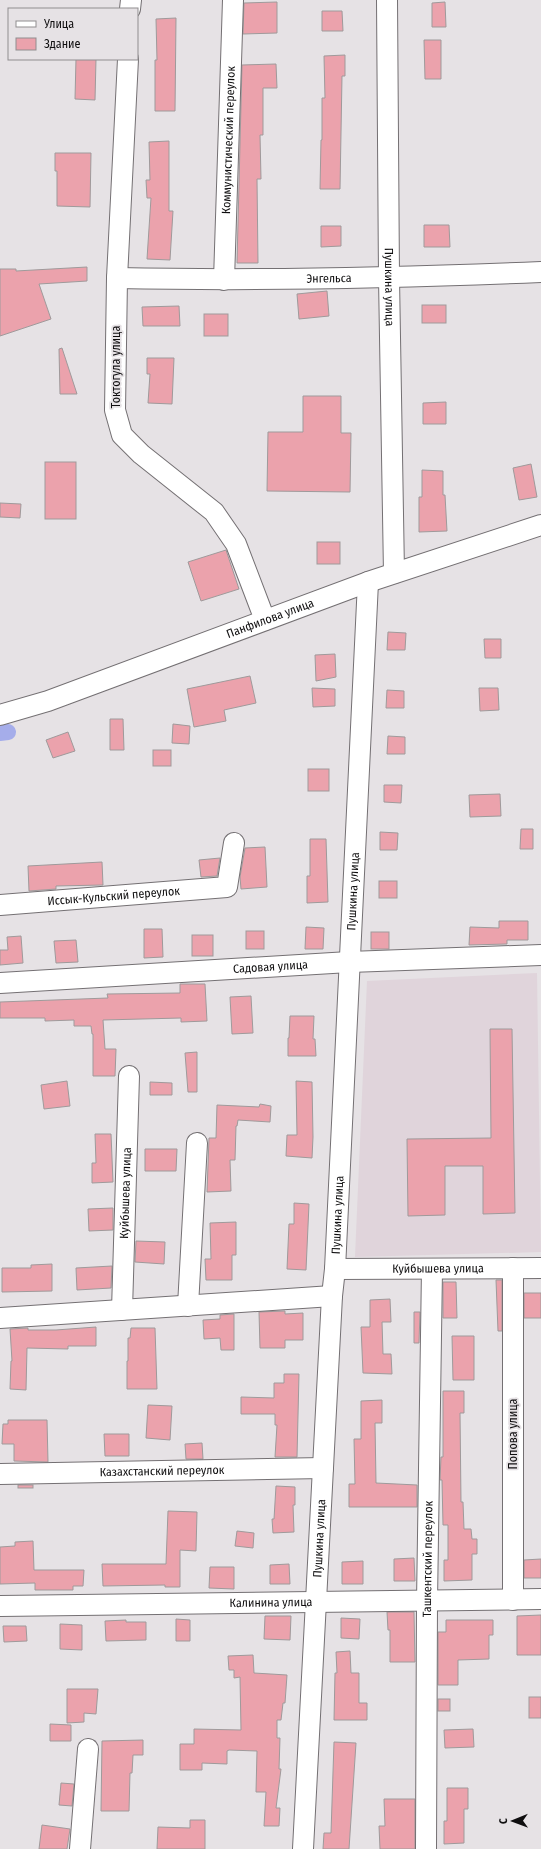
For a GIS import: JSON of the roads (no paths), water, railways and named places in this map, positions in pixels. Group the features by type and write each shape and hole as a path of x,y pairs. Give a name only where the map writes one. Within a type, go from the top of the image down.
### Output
{"street":[{"name":"Коммунистический переулок","path":"224,280 233,0"},
{"name":"Пушкина улица","path":"387,0 389,278 394,573"},
{"name":"Токтогула улица","path":"128,60 117,278 115,410 122,435 141,454 214,512 236,544 265,620"},
{"name":"Энгельса","path":"117,278 224,280 389,278 541,272"},
{"name":"Панфилова улица","path":"0,715 48,701 368,582 541,525"},
{"name":"Пушкина улица","path":"303,1849 332,1296 335,1269 368,582"},
{"name":"Иссык-Кульский переулок","path":"0,905 227,887 234,843"},
{"name":"Садовая улица","path":"0,983 349,962 541,955"},
{"name":"Куйбышева улица","path":"122,1310 129,1076"},
{"path":"188,1306 197,1143"},
{"name":"Попова улица","path":"513,1268 514,1600"},
{"name":"Куйбышева улица","path":"335,1269 541,1268"},
{"name":"Ташкентский переулок","path":"426,1849 427,1602 432,1269"},
{"path":"0,1318 332,1296"},
{"name":"Казахстанский переулок","path":"0,1474 323,1468"},
{"name":"Калинина улица","path":"0,1606 316,1604 541,1599"},
{"path":"80,1849 88,1749"}],"waterway":[{"path":"0,733 8,732"}]}
